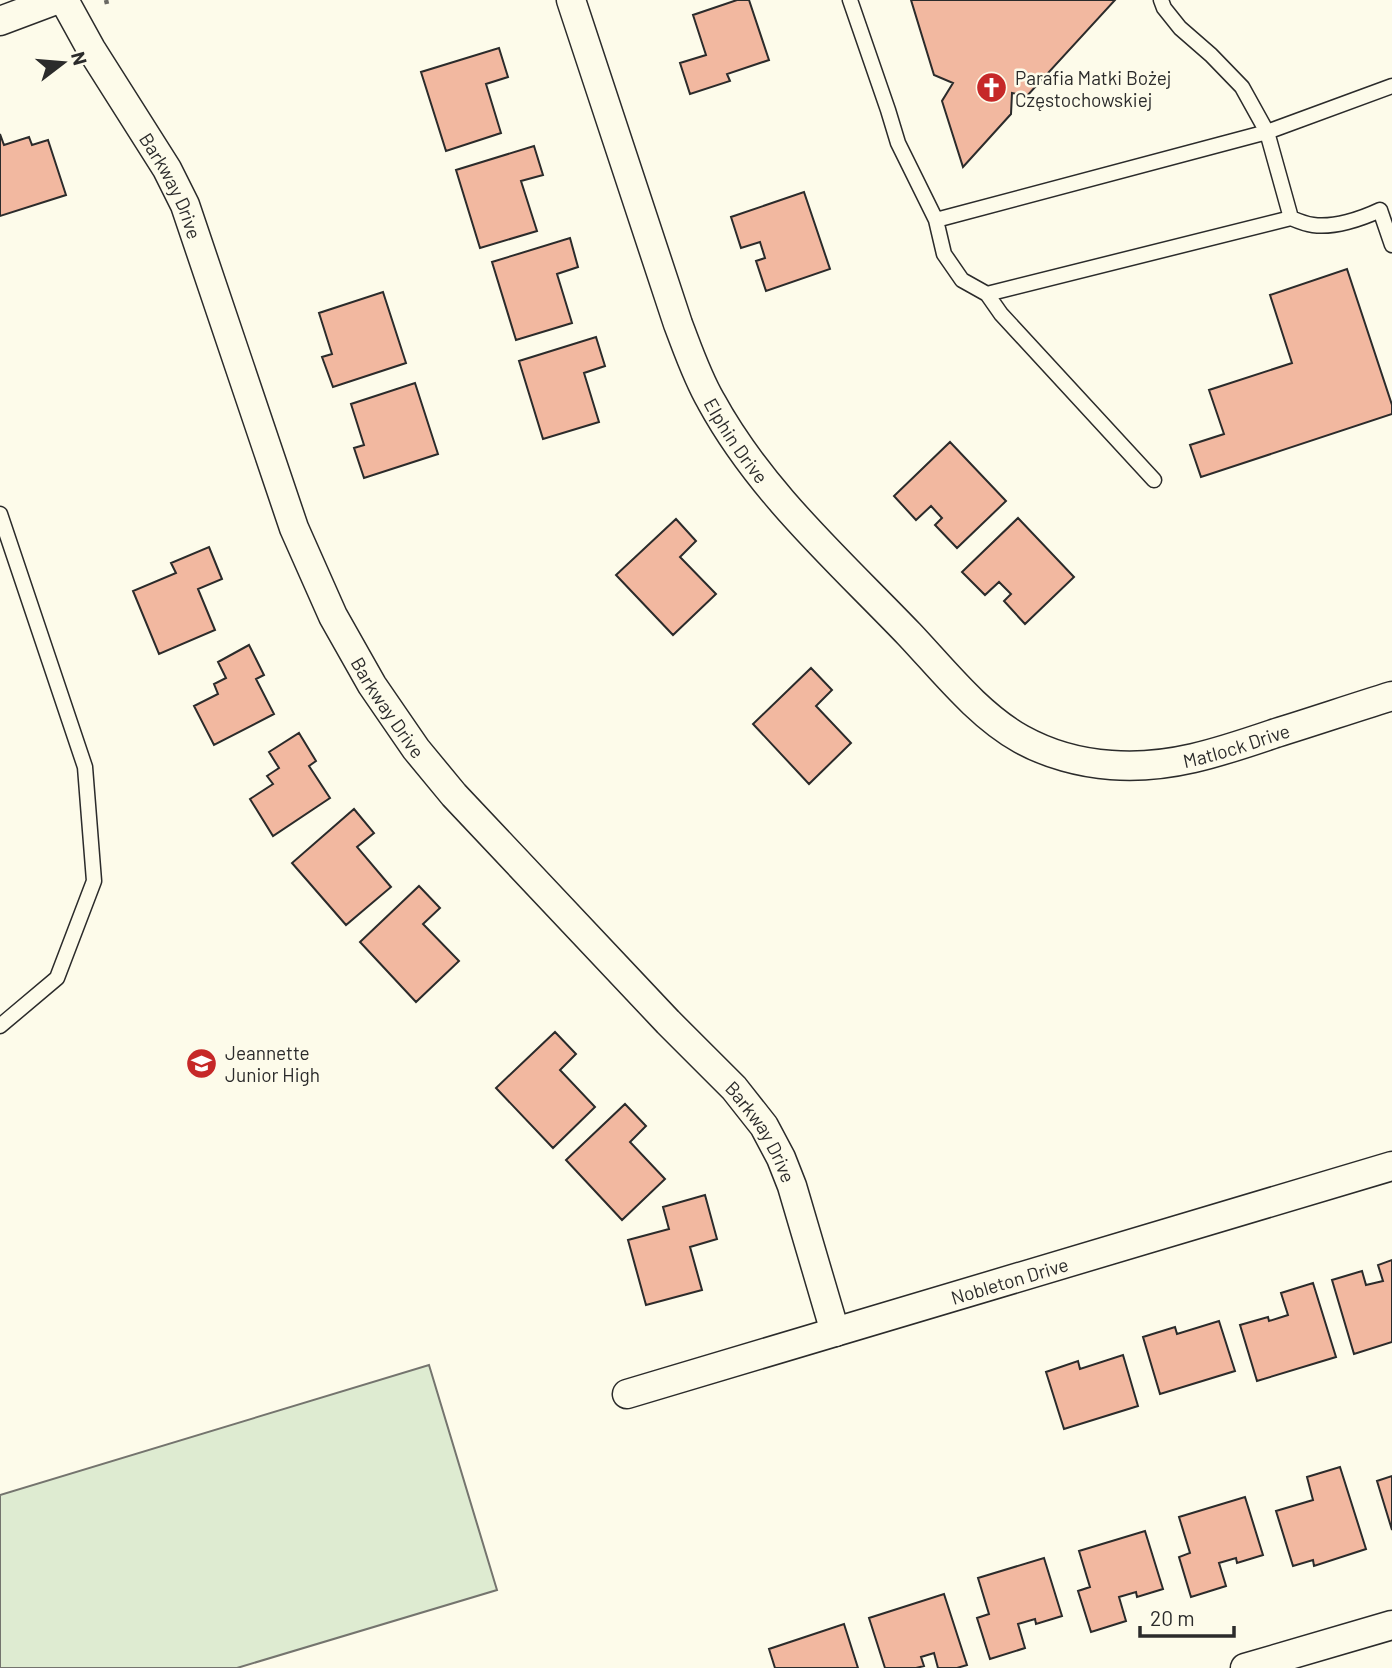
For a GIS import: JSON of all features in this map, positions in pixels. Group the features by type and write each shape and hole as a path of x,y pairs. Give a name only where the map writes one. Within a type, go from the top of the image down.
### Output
{"street":[{"path":"0,21 56,0"},
{"name":"Barkway Drive","path":"64,0 91,49 167,169 185,205 294,528 333,616 372,685 416,749 454,795 668,1022 734,1088 764,1126 792,1186 835,1332"},
{"name":"Elphin Drive","path":"571,0 678,324 695,369 729,432 757,471 799,519 979,708 1020,738 1044,750 1076,760"},
{"name":"Matlock Drive","path":"1076,760 1112,765 1188,760 1392,696"},
{"name":"Nobleton Drive","path":"627,1394 1392,1167"},
{"path":"1245,1668 1392,1625"}],"lane":[{"path":"850,0 898,143 936,220 944,254 962,280 987,294 1001,314 1154,480"},
{"path":"1163,4 1180,29 1211,55 1242,87 1267,132 1291,218"},
{"path":"936,220 1267,132 1392,86"},
{"path":"987,294 1291,218 1317,226 1368,216 1380,210 1392,246"},
{"path":"0,514 85,767 94,881 57,978 0,1026"}],"green space":[{"path":"429,1365 497,1590 237,1668 0,1668 0,1495"}],"building":[{"path":"737,0 749,0 769,60 727,74 730,81 690,94 680,63 706,55 693,15"},
{"name":"Parafia Matki Bożej Częstochowskiej","path":"911,0 1115,0 1027,96 1012,93 1011,114 963,167 942,101 953,83 934,75"},
{"path":"499,48 508,77 486,84 501,133 446,151 421,72"},
{"path":"0,134 4,145 29,137 32,145 48,140 66,195 0,216"},
{"path":"534,146 543,175 521,181 537,231 480,248 456,170"},
{"path":"804,192 830,269 766,291 756,261 765,258 760,242 741,248 731,217"},
{"path":"570,238 578,267 557,274 572,323 516,340 492,262"},
{"path":"1347,269 1392,405 1392,414 1201,477 1190,445 1224,434 1209,390 1292,363 1270,295"},
{"path":"383,292 406,363 333,387 322,357 332,354 319,313"},
{"path":"596,337 605,366 584,373 599,422 543,439 519,361"},
{"path":"415,383 438,454 364,478 354,448 364,445 351,404"},
{"path":"950,442 1006,501 957,548 935,525 942,518 931,506 916,520 894,496"},
{"path":"1018,518 1074,577 1025,624 1004,601 1011,594 999,582 985,595 962,572"},
{"path":"676,519 696,541 680,557 716,594 673,635 616,575"},
{"path":"209,547 222,579 198,589 215,630 159,654 133,591 176,573 171,563"},
{"path":"249,645 264,675 256,679 274,714 214,745 194,706 218,694 214,684 226,678 218,662"},
{"path":"811,668 832,690 816,706 851,743 809,784 753,724"},
{"path":"299,733 316,761 309,766 330,798 273,836 250,799 273,784 267,776 279,768 269,752"},
{"path":"354,809 374,833 357,847 391,887 346,925 292,863"},
{"path":"419,886 440,908 423,924 459,961 416,1002 360,942"},
{"path":"555,1032 576,1054 560,1070 595,1107 553,1148 496,1088"},
{"path":"625,1104 646,1126 630,1142 665,1179 622,1220 566,1160"},
{"path":"705,1195 717,1239 690,1247 702,1290 646,1305 628,1240 669,1229 663,1207"},
{"path":"1392,1260 1392,1342 1354,1354 1332,1280 1362,1271 1366,1285 1383,1281 1378,1265"},
{"path":"1313,1283 1336,1357 1257,1381 1240,1325 1268,1317 1269,1321 1288,1315 1281,1293"},
{"path":"1219,1321 1235,1371 1160,1394 1143,1337 1175,1327 1177,1334"},
{"path":"1123,1355 1138,1406 1064,1429 1046,1372 1078,1361 1080,1369"},
{"path":"1340,1467 1366,1549 1314,1566 1313,1560 1293,1566 1276,1511 1313,1500 1307,1477"},
{"path":"1392,1476 1392,1530 1377,1481"},
{"path":"1245,1497 1263,1555 1237,1563 1236,1558 1219,1563 1226,1586 1191,1597 1179,1557 1190,1553 1179,1517"},
{"path":"1145,1531 1163,1589 1137,1597 1136,1592 1119,1597 1126,1621 1091,1632 1078,1591 1090,1587 1079,1551"},
{"path":"1044,1558 1062,1616 1036,1624 1035,1619 1018,1624 1025,1648 990,1659 977,1618 989,1614 978,1578"},
{"path":"944,1594 967,1665 938,1668 934,1653 921,1657 924,1666 885,1668 869,1618"},
{"path":"844,1624 858,1668 775,1668 769,1649"}],"place":[{"name":"Parafia Matki Bożej Częstochowskiej","path":"992,88"},
{"name":"Jeannette Junior High","path":"202,1063"}]}
